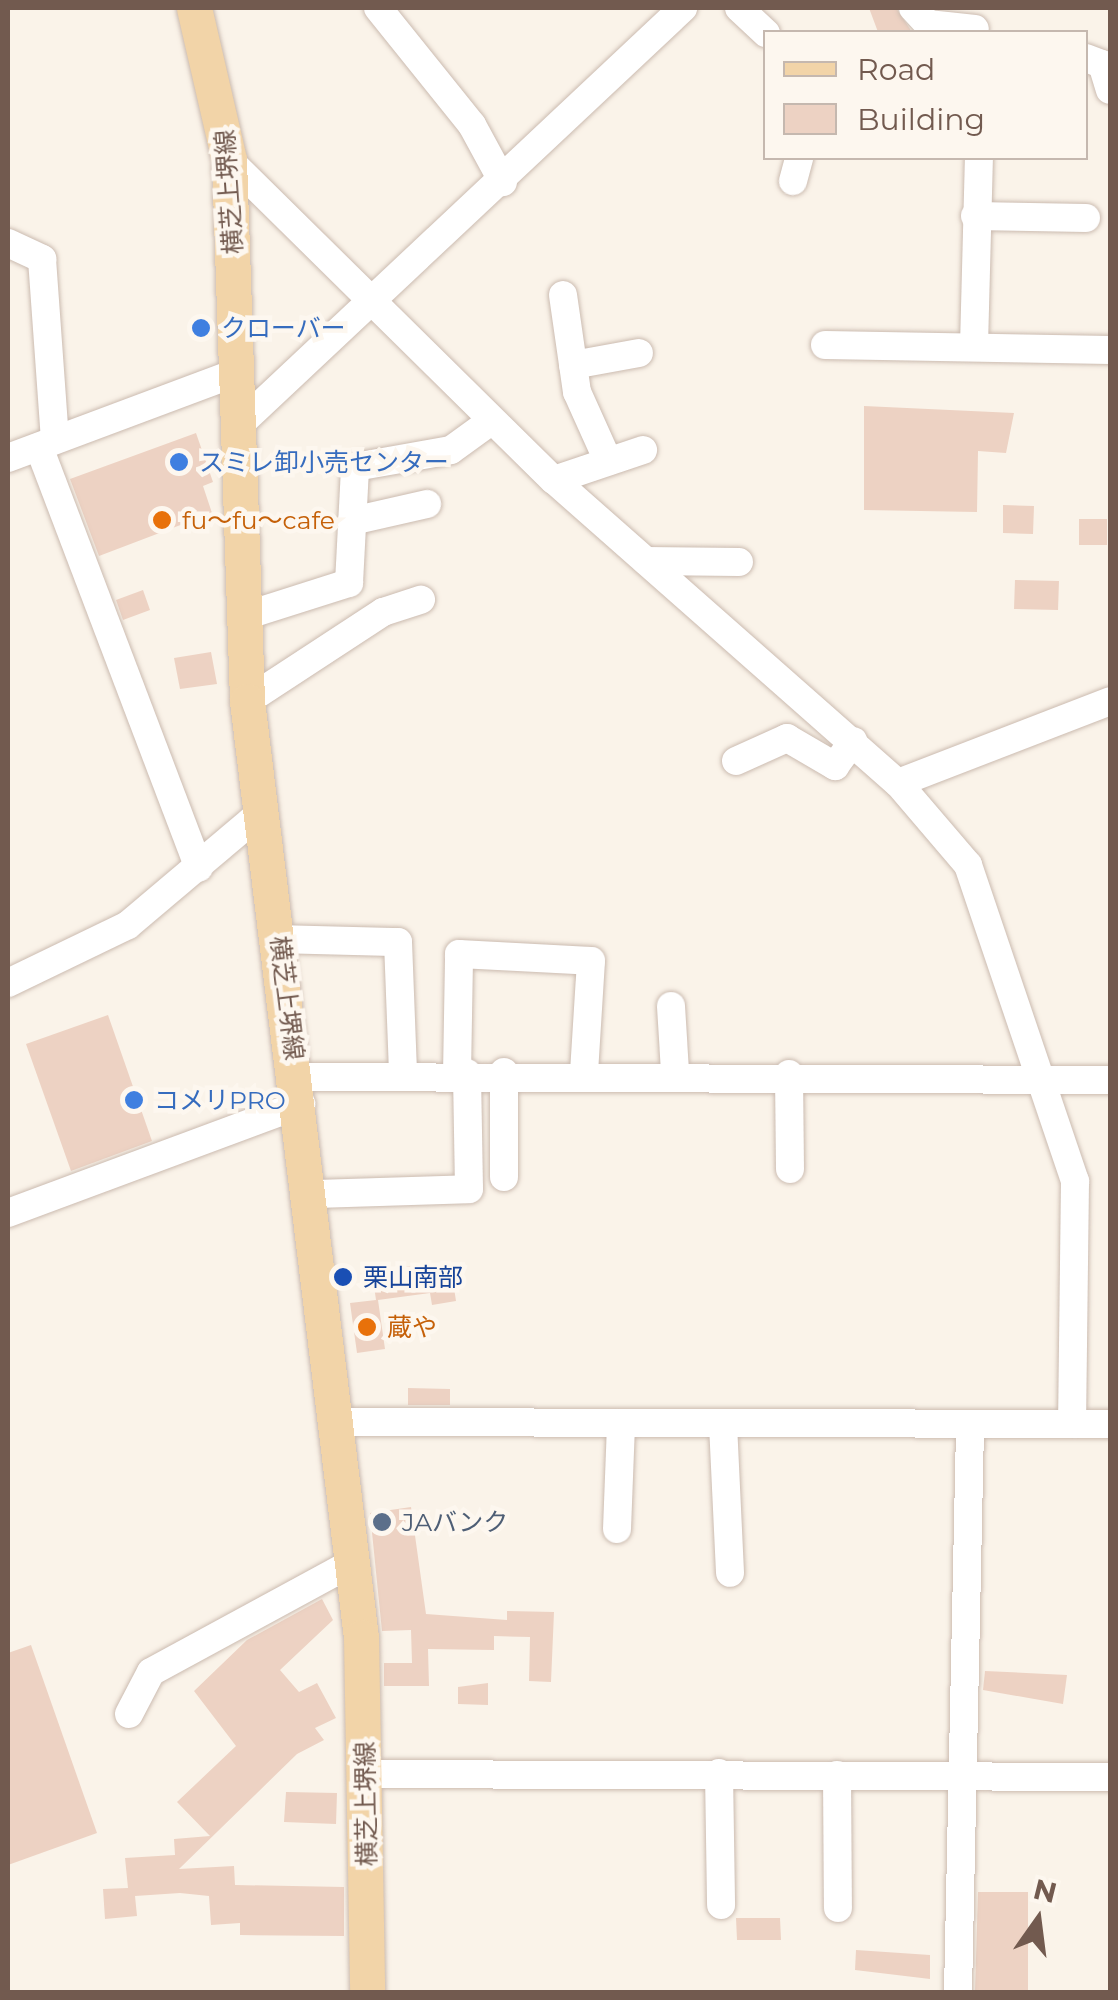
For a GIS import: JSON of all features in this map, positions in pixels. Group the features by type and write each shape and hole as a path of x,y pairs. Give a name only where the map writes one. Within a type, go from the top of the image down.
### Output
{"main road":[{"name":"横芝上堺線","path":"194,8 229,160 248,615 247,701 258,815 280,939 314,1194 354,1562 367,1774 367,1992"}],"street":[{"path":"378,8 472,126 503,182"},
{"path":"240,424 503,182 683,8"},
{"path":"739,8 763,30"},
{"path":"913,8 928,24 973,23"},
{"path":"1088,59 1102,64 1110,90"},
{"path":"229,160 370,306 491,422 898,783 968,864 1046,1077 1075,1182 1072,1424"},
{"path":"974,346 979,160"},
{"path":"975,216 1086,218"},
{"path":"8,244 42,258 47,444 199,868"},
{"path":"563,295 573,366 608,461"},
{"path":"825,346 1110,350"},
{"path":"573,366 639,353"},
{"path":"8,458 238,372"},
{"path":"248,615 350,583 355,467 451,450 491,422"},
{"path":"554,480 643,450"},
{"path":"352,521 427,504"},
{"path":"646,561 739,562"},
{"path":"247,701 384,612 422,600"},
{"path":"898,783 1110,701"},
{"path":"736,761 787,738 834,766 853,741"},
{"path":"8,983 128,925 258,815"},
{"path":"280,939 398,942 403,1071"},
{"path":"314,1194 469,1189 459,954 592,961 584,1071"},
{"path":"671,1006 676,1072"},
{"path":"8,1213 299,1090 403,1071 1110,1080"},
{"path":"504,1072 504,1177"},
{"path":"790,1074 790,1169"},
{"path":"340,1422 970,1427 1110,1424"},
{"path":"617,1529 621,1423"},
{"path":"723,1424 730,1573"},
{"path":"958,1992 970,1427"},
{"path":"130,1714 151,1672 354,1562"},
{"path":"719,1773 721,1905"},
{"path":"367,1774 1110,1778"},
{"path":"837,1774 838,1908"}],"building":[{"path":"869,8 896,8 911,30 877,30"},
{"path":"864,406 1014,413 1006,453 978,451 977,512 864,510"},
{"path":"196,433 213,482 203,486 212,513 99,556 70,479"},
{"path":"1003,505 1034,506 1033,534 1003,533"},
{"path":"1079,519 1107,519 1107,545 1079,545"},
{"path":"1015,580 1059,581 1058,610 1014,609"},
{"path":"143,590 150,610 123,620 116,600"},
{"path":"211,652 217,684 180,689 174,658"},
{"path":"108,1015 152,1141 71,1171 26,1044"},
{"path":"416,1265 417,1274 451,1268 456,1301 432,1305 430,1293 378,1300 385,1349 357,1353 350,1303 376,1300 372,1272"},
{"path":"408,1388 450,1389 450,1405 408,1405"},
{"path":"411,1507 426,1614 507,1620 507,1611 554,1612 551,1682 529,1681 530,1637 494,1636 494,1650 428,1649 429,1686 384,1686 384,1663 412,1663 411,1630 382,1631 370,1513"},
{"path":"322,1599 333,1620 280,1670 299,1692 317,1683 336,1718 315,1728 324,1740 297,1754 179,1869 234,1866 235,1885 344,1887 344,1936 240,1935 240,1923 211,1925 209,1896 180,1893 135,1896 137,1916 105,1919 103,1889 128,1888 125,1858 175,1855 174,1839 210,1836 177,1802 236,1746 194,1691 247,1640"},
{"path":"31,1645 97,1833 8,1865 8,1653"},
{"path":"985,1671 1067,1675 1063,1704 983,1690"},
{"path":"488,1683 488,1705 458,1704 458,1687"},
{"path":"286,1792 337,1793 336,1824 284,1822"},
{"path":"978,1892 1028,1892 1028,1992 975,1992"},
{"path":"736,1918 780,1918 781,1940 737,1940"},
{"path":"856,1950 930,1955 930,1979 855,1970"}],"place":[{"name":"クローバー","path":"201,328"},
{"name":"スミレ卸小売センター","path":"179,462"},
{"name":"fu～fu～cafe","path":"162,520"},
{"name":"コメリPRO","path":"134,1100"},
{"name":"栗山南部","path":"343,1277"},
{"name":"蔵や","path":"367,1327"},
{"name":"JAバンク","path":"382,1522"}]}
